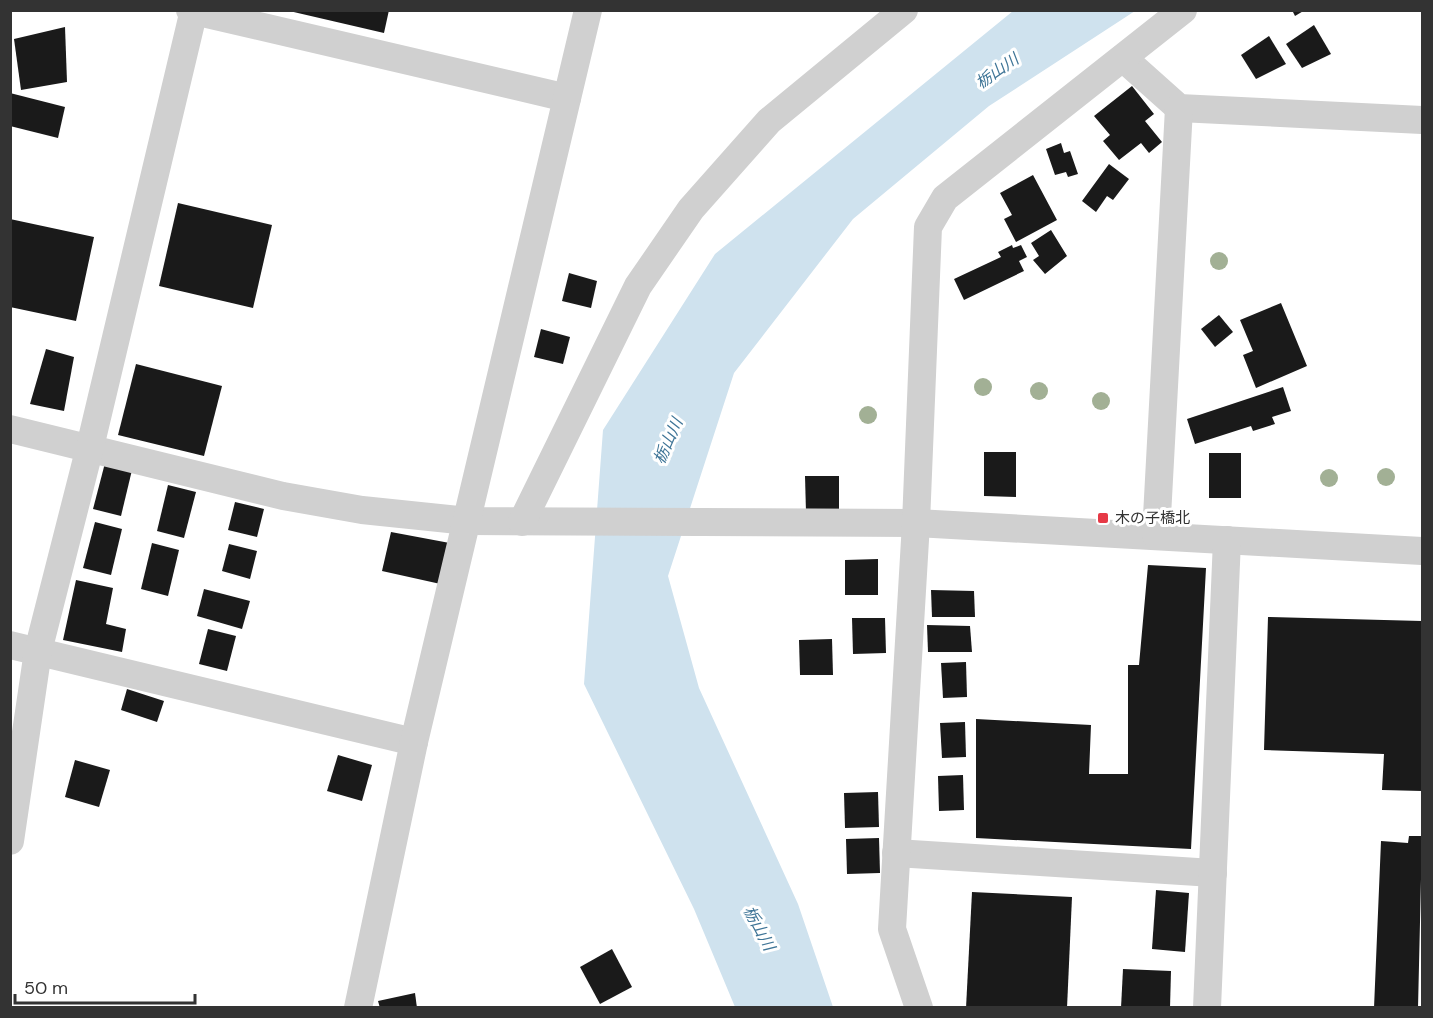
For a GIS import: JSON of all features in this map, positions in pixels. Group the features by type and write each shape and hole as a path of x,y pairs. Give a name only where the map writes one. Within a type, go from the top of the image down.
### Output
{"street":[{"path":"358,1008 414,742 588,10"},
{"path":"522,522 638,286 691,209 769,121 904,10"},
{"path":"919,1008 892,929 916,523 928,227 945,198 1183,10"},
{"path":"10,841 38,651 90,447 193,11 567,98"},
{"path":"1123,58 1179,108 1422,120"},
{"path":"1156,535 1179,108"},
{"path":"10,429 284,496 362,510 468,521 916,523 1422,551"},
{"path":"1207,1008 1227,540"},
{"path":"10,645 414,742"},
{"path":"896,853 1213,873"}],"water":[{"name":"栃山川","path":"1013,11 1135,11 989,106 853,219 734,373 668,576 699,688 798,904 833,1007 735,1007 694,909 584,684 603,430 715,254"}],"building":[{"path":"285,10 389,10 384,33"},
{"path":"1292,10 1305,10 1295,16"},
{"path":"1314,25 1331,54 1302,68 1286,44"},
{"path":"65,27 67,82 21,90 14,39"},
{"path":"1269,36 1286,64 1256,79 1241,55"},
{"path":"1132,86 1154,114 1145,121 1162,142 1149,153 1141,143 1119,160 1103,141 1110,135 1094,116"},
{"path":"10,93 65,107 58,138 10,126"},
{"path":"1061,143 1064,153 1070,151 1078,174 1068,177 1066,172 1055,175 1046,149"},
{"path":"1109,164 1129,179 1113,200 1107,196 1096,212 1082,201"},
{"path":"1033,175 1057,220 1016,242 1004,219 1012,215 1000,193"},
{"path":"178,203 272,225 253,308 159,286"},
{"path":"10,219 94,237 76,321 10,307"},
{"path":"1051,230 1067,256 1045,274 1033,260 1039,256 1031,243"},
{"path":"1012,245 1013,248 1021,245 1027,257 1019,261 1024,271 964,300 954,279 1001,257 998,252"},
{"path":"569,273 597,281 591,308 562,301"},
{"path":"1281,303 1307,366 1256,388 1243,355 1253,351 1240,320"},
{"path":"1219,315 1233,332 1215,347 1201,329"},
{"path":"541,329 570,337 563,364 534,357"},
{"path":"46,349 74,357 64,411 30,404"},
{"path":"136,364 222,386 204,456 118,435"},
{"path":"1283,387 1291,411 1272,417 1275,424 1253,431 1251,426 1195,444 1187,419"},
{"path":"984,452 1016,452 1016,497 984,496"},
{"path":"1209,453 1241,453 1241,498 1209,498"},
{"path":"105,463 132,470 121,516 93,509"},
{"path":"805,476 839,476 839,511 806,512"},
{"path":"168,485 196,492 184,538 157,531"},
{"path":"235,502 264,509 257,537 228,530"},
{"path":"95,522 122,529 111,575 83,568"},
{"path":"391,532 455,544 445,585 382,571"},
{"path":"152,543 179,550 168,596 141,589"},
{"path":"229,544 257,551 250,579 222,571"},
{"path":"878,559 878,595 845,595 845,560"},
{"path":"1148,565 1206,568 1191,849 976,838 976,719 1091,725 1089,774 1128,774 1128,665 1139,665"},
{"path":"76,580 113,588 106,624 126,629 122,652 63,640"},
{"path":"204,589 250,601 242,629 197,616"},
{"path":"931,590 974,591 975,617 932,617"},
{"path":"1268,617 1422,621 1422,791 1382,790 1384,754 1264,750"},
{"path":"852,618 885,618 886,653 853,654"},
{"path":"927,625 970,626 972,652 928,652"},
{"path":"208,629 236,636 227,671 199,664"},
{"path":"832,639 833,675 800,675 799,640"},
{"path":"966,662 967,697 943,698 941,663"},
{"path":"127,689 164,701 157,722 121,710"},
{"path":"965,722 966,757 942,758 940,723"},
{"path":"338,755 372,765 362,801 327,791"},
{"path":"75,760 110,770 99,807 65,797"},
{"path":"963,775 964,810 939,811 938,776"},
{"path":"878,792 879,827 845,828 844,793"},
{"path":"1409,836 1422,836 1418,1008 1374,1008 1381,841 1408,843"},
{"path":"879,838 880,873 847,874 846,839"},
{"path":"1156,890 1189,893 1185,952 1152,949"},
{"path":"972,892 1072,897 1067,1008 966,1008"},
{"path":"612,949 632,987 600,1004 580,967"},
{"path":"1123,969 1171,971 1170,1008 1121,1008"},
{"path":"415,993 417,1008 380,1008 378,1001"}],"place":[{"name":"木の子橋北","path":"1103,518"}]}
